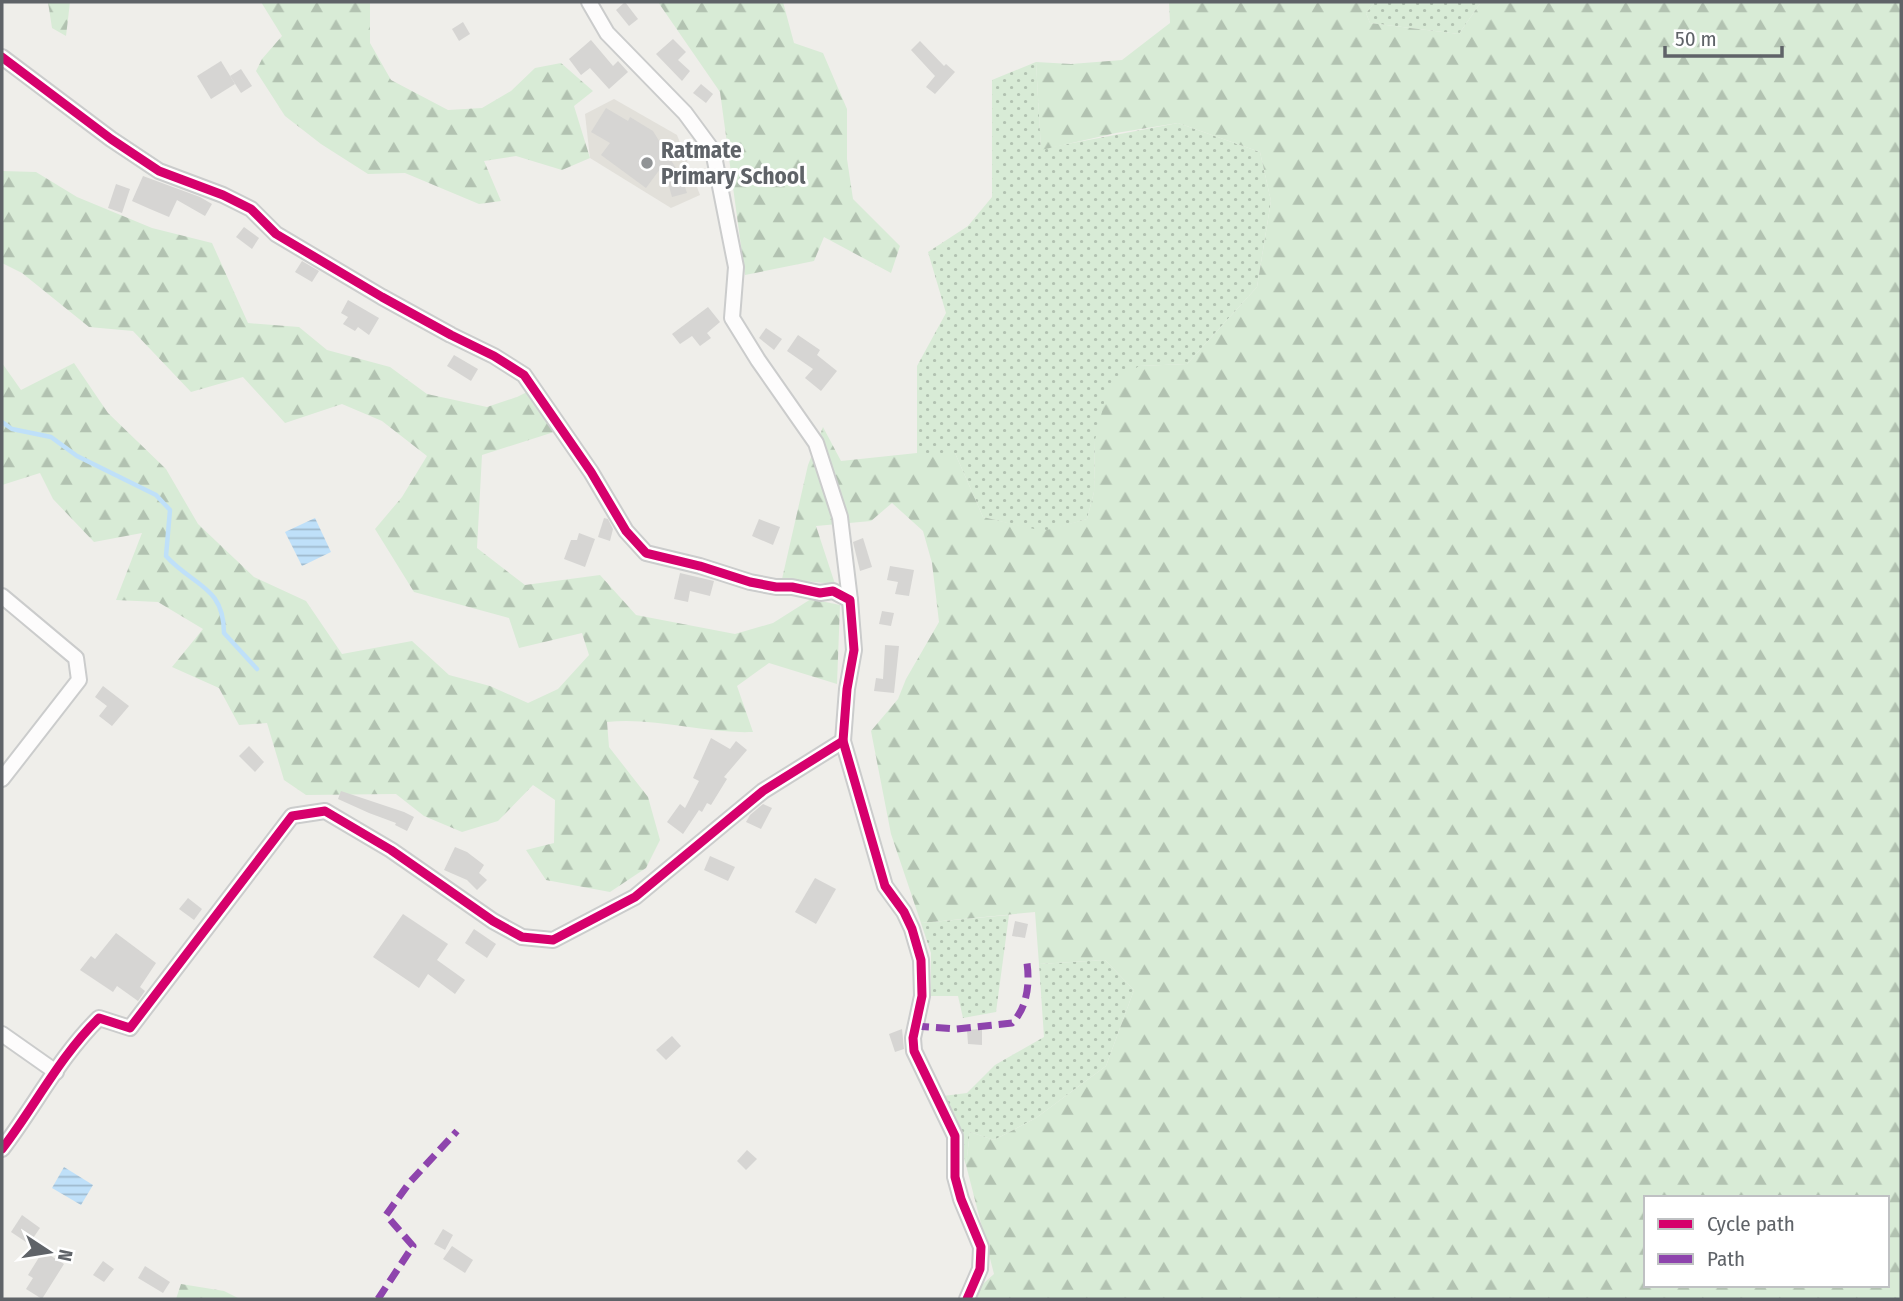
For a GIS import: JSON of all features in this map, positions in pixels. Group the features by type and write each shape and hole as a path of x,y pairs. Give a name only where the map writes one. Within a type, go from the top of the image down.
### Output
{"street":[{"path":"589,2 607,33 685,113 713,151 736,267 732,318 816,443 840,517 854,650 847,689 843,741 885,886 904,912 921,960 922,996 913,1038 914,1051 955,1136 955,1177 981,1247 980,1269 967,1299"},
{"path":"2,57 111,139 159,171 251,209 276,234 382,298 494,356 524,375 591,472 626,531 646,553 750,582 820,593 833,591 850,600"},
{"path":"2,596 76,658 79,680 2,779"},
{"path":"2,1149 77,1040 99,1018 130,1028 292,816 325,811 391,850 493,921 522,937 553,940 635,897 763,791 843,741"},
{"path":"2,1034 56,1072"}],"shaded area":[{"path":"614,99 677,135 700,195 671,208 590,158 585,114"}],"green space":[{"path":"48,2 70,2 66,36 52,28"},
{"path":"261,2 370,2 370,43 391,80 448,110 482,108 511,91 535,68 561,63 593,91 574,106 590,158 562,170 516,156 484,161 501,201 479,204 405,173 368,174 321,144 285,116 256,71 262,59 282,36"},
{"path":"658,2 783,2 794,43 823,53 847,109 847,159 853,199 900,246 891,273 824,237 814,261 745,275 720,92"},
{"path":"1169,2 1375,2 1366,13 1370,23 1459,34 1481,2 1901,2 1901,1299 966,1299 994,1274 966,1165 970,1132 994,1140 1036,1118 1106,1066 1134,990 1105,960 1039,964 1035,912 921,923 891,834 871,731 898,699 906,679 939,622 932,563 923,531 892,503 871,521 816,526 835,584 782,579 808,465 823,427 841,461 917,453 955,453 983,517 1043,531 1087,519 1094,492 1095,440 1108,387 1139,366 1187,364 1257,287 1271,201 1260,152 1178,123 1116,133 1041,150 1036,62 1071,64 1122,60 1170,23"},
{"path":"1375,2 1481,2 1459,34 1370,23 1366,13"},
{"path":"1036,62 1041,149 1178,123 1260,152 1271,201 1257,287 1187,364 1139,366 1095,440 1094,492 1087,519 1043,532 983,517 955,453 917,453 917,366 946,313 928,252 968,226 992,197 992,80"},
{"path":"2,171 36,172 77,197 152,228 212,243 248,323 299,327 327,350 390,367 427,394 487,407 527,392 554,432 482,455 477,548 525,585 600,575 636,615 735,634 773,623 811,599 840,605 837,684 769,663 737,686 753,732 716,731 644,722 607,722 609,747 648,797 660,840 646,868 610,892 546,880 526,850 554,843 555,800 533,785 498,821 462,832 424,816 396,794 306,795 284,780 267,723 239,725 219,688 172,667 203,629 158,602 116,600 142,533 94,542 53,499 40,473 2,485 2,363 21,390 74,363 108,413 166,469 198,524 254,577 306,601 342,654 412,641 449,675 490,686 528,703 558,689 589,655 582,633 519,648 509,618 414,592 375,529 402,497 427,456 382,421 342,404 285,423 243,377 191,392 133,331 89,327 22,273 2,263"},
{"path":"1009,915 996,1012 963,1018 958,996 931,996 931,953 921,923"},
{"path":"1105,960 1134,990 1106,1066 1036,1118 994,1140 970,1132 966,1165 943,1096 967,1093 995,1065 1044,1037 1039,964"},
{"path":"181,1284 224,1291 240,1299 176,1299"}],"water":[{"path":"315,518 331,552 302,566 285,532"},
{"path":"64,1167 93,1185 81,1205 52,1188"}],"building":[{"path":"625,2 638,19 629,26 616,10"},
{"path":"463,22 470,34 459,41 452,29"},
{"path":"673,39 686,52 678,60 690,71 682,81 656,54"},
{"path":"591,40 613,66 618,61 628,72 609,89 590,68 581,75 569,59"},
{"path":"920,41 944,66 946,64 955,72 935,94 926,87 935,76 911,50"},
{"path":"221,61 235,84 211,99 197,76"},
{"path":"241,69 252,86 241,93 230,76"},
{"path":"701,84 713,94 706,103 693,93"},
{"path":"606,108 628,121 630,117 653,131 682,178 687,193 672,197 663,165 646,188 601,155 610,143 591,132"},
{"path":"143,176 212,204 205,216 177,200 169,217 132,201"},
{"path":"116,184 130,189 122,213 108,208"},
{"path":"244,227 259,238 252,249 236,237"},
{"path":"302,261 319,271 312,282 295,272"},
{"path":"348,300 379,318 369,335 358,327 355,331 343,324 348,317 341,313"},
{"path":"708,307 720,322 707,333 711,338 700,346 692,336 680,344 672,334"},
{"path":"766,328 782,339 774,350 759,338"},
{"path":"798,335 820,350 817,355 837,371 821,391 805,378 813,369 787,351"},
{"path":"454,355 478,369 471,381 447,366"},
{"path":"604,518 608,519 613,529 610,541 598,537"},
{"path":"759,519 780,527 773,545 752,536"},
{"path":"579,533 595,539 585,567 564,559 571,540 577,540"},
{"path":"863,538 872,567 860,571 853,542"},
{"path":"890,566 914,570 909,596 895,594 898,582 887,580"},
{"path":"680,573 714,581 710,596 690,591 688,602 674,599"},
{"path":"882,611 894,613 891,626 879,624"},
{"path":"885,645 899,646 894,693 874,691 876,678 883,679"},
{"path":"103,686 129,706 112,726 99,716 107,706 95,697"},
{"path":"711,738 730,749 736,741 747,750 724,777 727,779 711,805 707,803 702,812 699,810 683,834 667,822 680,804 685,808 699,781 693,778"},
{"path":"249,746 264,762 255,772 239,756"},
{"path":"341,791 414,817 407,831 395,825 396,823 338,799"},
{"path":"763,804 772,808 761,829 746,822"},
{"path":"455,847 484,865 479,873 487,880 477,890 467,880 444,870"},
{"path":"710,856 735,867 728,881 704,870"},
{"path":"815,878 836,889 816,924 795,912"},
{"path":"188,898 202,909 194,920 179,909"},
{"path":"403,914 448,944 437,960 465,980 455,994 428,974 419,988 373,957"},
{"path":"1015,921 1028,924 1025,938 1012,936"},
{"path":"474,929 496,944 487,958 465,943"},
{"path":"116,933 156,963 140,987 145,991 138,1001 117,986 113,992 80,970 91,956 95,959"},
{"path":"902,1029 904,1049 895,1052 889,1034"},
{"path":"982,1029 982,1045 968,1044 967,1030"},
{"path":"672,1036 681,1046 666,1060 656,1050"},
{"path":"747,1150 757,1159 746,1170 737,1161"},
{"path":"22,1215 40,1228 29,1244 11,1232"},
{"path":"443,1229 453,1235 445,1250 434,1244"},
{"path":"452,1246 473,1260 465,1273 443,1259"},
{"path":"43,1251 64,1264 42,1299 26,1289 33,1278 28,1275"},
{"path":"103,1261 114,1269 104,1282 93,1275"},
{"path":"145,1266 170,1282 163,1293 138,1278"}],"waterway":[{"path":"2,422 12,429 51,437 77,456 156,495 170,510 166,556 213,596 223,617 224,633 257,669"}],"marked path":[{"path":"915,1026 956,1029 1012,1023 1021,1010 1026,995 1027,963"},
{"path":"378,1299 413,1246 386,1215 410,1182 457,1131"}],"cycle path":[{"path":"2,57 111,139 159,171 223,195 251,209 276,234 382,297 494,356 524,375 591,472 626,531 646,553 750,582 820,593 833,591 850,600 854,650 847,689 843,741 885,886 904,912 921,960 922,996 913,1038 914,1051 955,1136 955,1177 981,1247 980,1269 967,1299"},
{"path":"2,1149 60,1065 99,1018 130,1028 292,816 325,811 391,850 493,921 522,937 553,940 635,897 763,791 843,741"}],"place":[{"name":"Ratmate Primary School","path":"647,163"}]}
